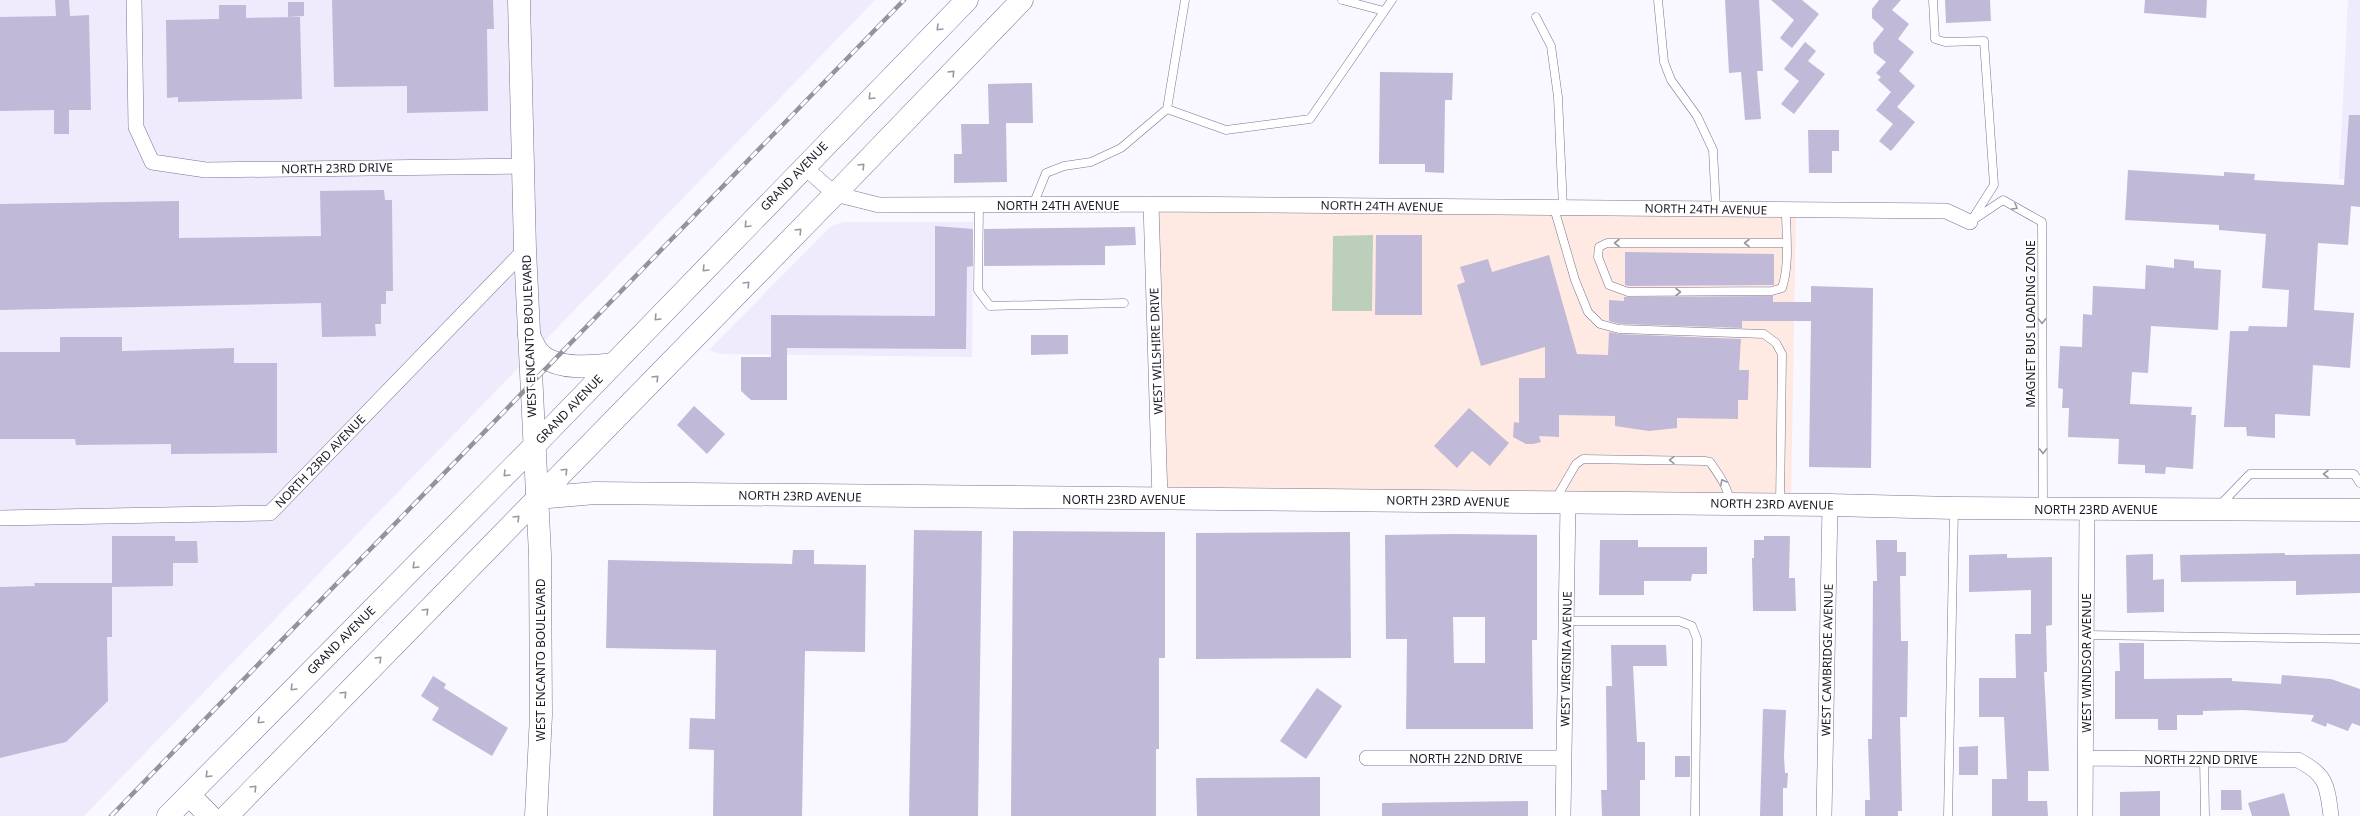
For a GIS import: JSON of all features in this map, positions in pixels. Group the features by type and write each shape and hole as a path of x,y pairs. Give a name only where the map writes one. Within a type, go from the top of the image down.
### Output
{"street":[{"name":"NORTH 23RD DRIVE","path":"134,0 136,127 152,162 206,170 523,166"},
{"name":"WEST ENCANTO BOULEVARD","path":"519,0 525,250 540,555 541,694 536,816"},
{"name":"GRAND AVENUE","path":"168,816 534,446 803,166 967,0"},
{"path":"227,816 835,194 1022,0"},
{"name":"NORTH 24TH AVENUE","path":"803,166 835,194 879,205 1151,204 1946,211 1970,222"},
{"name":"WEST WILSHIRE DRIVE","path":"1151,204 1160,499"},
{"name":"NORTH 23RD AVENUE","path":"0,518 270,513 525,250"},
{"path":"529,335 534,347 542,356 554,362 588,367 613,364"},
{"name":"NORTH 23RD AVENUE","path":"537,498 595,493 1780,504 2043,509 2360,510"},
{"name":"WEST VIRGINIA AVENUE","path":"1561,502 1567,621 1563,816"},
{"name":"WEST CAMBRIDGE AVENUE","path":"1824,816 1830,505"},
{"name":"WEST WINDSOR AVENUE","path":"2085,816 2087,509"},
{"name":"NORTH 22ND DRIVE","path":"1367,758 1564,758"},
{"name":"NORTH 22ND DRIVE","path":"2086,758 2298,760 2314,769 2323,779 2328,791 2331,816"},
{"path":"189,794 210,816"}],"lane":[{"path":"1033,205 1046,174 1064,166 1091,162 1121,148 1167,109 1185,0"},
{"path":"1342,0 1384,11"},
{"path":"1167,109 1226,130 1310,119 1392,0"},
{"path":"1658,0 1664,62 1671,80 1697,116 1712,150 1716,209"},
{"path":"1933,0 1935,39 1945,42 1984,41 1994,186 1970,222"},
{"path":"1536,17 1552,46 1558,98 1558,208 1575,280 1588,312 1600,324 1619,329 1764,334 1776,343 1782,354 1780,504"},
{"name":"MAGNET BUS LOADING ZONE","path":"1970,222 2003,200 2042,222 2043,509"},
{"path":"979,205 978,290 990,306 1124,303"},
{"path":"1786,210 1786,243 1785,280 1782,288 1772,291 1628,292 1609,285 1598,257 1599,247 1607,243 1786,243"},
{"path":"1561,502 1576,464 1583,459 1710,462 1729,493 1730,504"},
{"path":"2215,510 2250,474 2354,474 2360,483"},
{"path":"1948,816 1954,508"},
{"path":"1567,621 1679,621 1692,626 1697,639 1695,816"},
{"path":"2086,635 2360,639"},
{"path":"2204,759 2205,816"}],"shaded area":[{"path":"0,0 875,0 84,816 0,816"},
{"path":"2348,0 2360,0 2360,180 2339,179"},
{"path":"1151,204 1796,210 1791,505 1160,499"},
{"path":"844,222 973,222 972,357 720,354 709,350 828,229 833,225"}],"green space":[{"path":"1373,235 1372,311 1332,311 1333,236"}],"building":[{"path":"55,0 69,0 70,16 89,15 91,110 69,110 69,134 54,134 54,110 0,111 0,17 56,16"},
{"path":"332,0 493,0 494,29 487,29 488,111 407,113 407,86 334,87"},
{"path":"1725,0 1759,0 1763,71 1757,71 1761,119 1745,120 1741,72 1729,73"},
{"path":"1771,0 1802,0 1819,14 1792,48 1780,38 1794,20"},
{"path":"1879,0 1901,0 1892,10 1909,24 1898,39 1914,52 1899,71 1915,86 1897,107 1915,122 1891,151 1879,141 1893,124 1876,110 1891,92 1878,80 1881,77 1876,73 1886,62 1874,53 1873,43 1884,29 1872,18 1872,9"},
{"path":"1945,0 1990,0 1991,21 1946,23"},
{"path":"2145,0 2207,0 2206,18 2144,13"},
{"path":"288,2 304,2 304,16 288,17"},
{"path":"219,5 246,5 246,18 300,17 302,99 178,102 178,97 167,98 166,20 219,19"},
{"path":"1805,42 1816,51 1808,61 1825,74 1794,114 1781,104 1799,81 1784,69"},
{"path":"1380,72 1453,73 1452,100 1445,100 1444,173 1425,172 1425,164 1379,164"},
{"path":"1032,83 1033,123 1006,123 1007,182 954,183 954,154 962,154 961,124 989,124 988,84"},
{"path":"2349,115 2360,115 2360,207 2351,206 2348,245 2318,243 2314,310 2354,313 2350,368 2313,365 2310,416 2275,414 2275,438 2247,436 2246,427 2224,427 2230,331 2248,331 2249,326 2287,327 2289,290 2262,288 2266,234 2219,230 2219,225 2125,220 2128,170 2224,176 2224,172 2255,174 2254,180 2344,185"},
{"path":"1808,130 1839,130 1839,151 1832,151 1832,173 1809,173"},
{"path":"384,190 385,200 392,200 393,291 386,291 386,304 381,304 381,324 375,324 376,336 322,337 321,303 0,310 0,204 179,201 179,238 321,236 320,191"},
{"path":"935,226 973,229 973,266 967,267 966,349 787,348 787,400 751,400 741,391 741,357 771,357 771,315 935,316"},
{"path":"1135,227 1136,245 1105,246 1105,265 984,266 984,229"},
{"path":"1376,235 1422,235 1422,315 1375,315"},
{"path":"1625,252 1774,254 1774,285 1629,286 1625,285"},
{"path":"1549,255 1577,354 1608,355 1609,332 1619,334 1741,339 1739,370 1749,370 1748,400 1738,400 1738,419 1677,418 1677,428 1649,431 1615,426 1615,416 1559,415 1559,437 1539,436 1541,442 1526,444 1513,437 1514,422 1519,423 1519,378 1545,378 1545,347 1481,366 1457,285 1465,282 1460,267 1488,259 1492,272"},
{"path":"2174,259 2194,261 2194,268 2221,270 2218,330 2151,326 2148,373 2132,372 2130,404 2192,407 2191,415 2196,415 2193,469 2166,467 2165,474 2145,473 2145,465 2118,464 2119,439 2068,437 2069,408 2062,408 2063,389 2058,388 2060,346 2082,347 2083,314 2092,315 2093,286 2145,289 2146,265 2174,268"},
{"path":"1811,286 1873,288 1871,468 1809,467 1811,321 1742,321 1742,328 1620,324 1609,321 1609,300 1624,301 1624,297 1773,296 1773,302 1811,302"},
{"path":"1031,335 1068,335 1068,354 1031,355"},
{"path":"60,337 122,337 122,351 234,348 234,363 277,363 277,453 171,454 171,444 76,445 75,439 0,439 0,352 60,352"},
{"path":"694,406 725,434 707,454 677,425"},
{"path":"1469,408 1509,443 1490,466 1472,451 1457,468 1434,446"},
{"path":"914,530 982,531 978,816 909,816"},
{"path":"1013,531 1165,532 1165,658 1159,658 1159,749 1156,749 1156,816 1011,816"},
{"path":"1350,532 1351,658 1196,659 1196,533"},
{"path":"1385,535 1537,535 1537,640 1532,640 1533,729 1406,729 1407,639 1386,639","holes":["1453,617 1485,617 1485,663 1454,663"]},
{"path":"112,536 175,536 175,541 197,541 198,563 173,563 173,586 112,587"},
{"path":"1764,536 1790,536 1789,578 1795,578 1796,611 1753,611 1752,558 1754,558 1754,540 1764,540"},
{"path":"1600,540 1638,540 1638,547 1707,547 1707,574 1692,574 1691,581 1644,581 1644,595 1599,595"},
{"path":"1876,540 1897,540 1897,552 1906,552 1906,576 1900,576 1901,641 1908,641 1907,717 1900,717 1902,811 1898,811 1898,816 1865,816 1865,800 1870,800 1868,739 1872,739 1873,581 1877,581"},
{"path":"793,550 814,550 814,564 866,565 865,652 805,651 802,816 713,816 714,750 689,749 690,718 715,719 716,650 606,648 608,560 792,564"},
{"path":"2285,553 2285,555 2360,554 2360,593 2296,595 2296,581 2181,582 2180,555"},
{"path":"2007,554 2007,558 2052,557 2052,625 2046,626 2047,672 2044,672 2049,771 2028,771 2028,801 2047,801 2048,816 1992,816 1992,779 2007,779 2004,717 1979,717 1979,678 2016,678 2015,634 2031,634 2031,590 1969,592 1969,555"},
{"path":"2153,554 2153,580 2164,579 2164,612 2127,613 2126,555"},
{"path":"34,583 112,583 112,637 107,637 108,701 66,742 0,758 0,587 35,586"},
{"path":"2119,643 2144,643 2144,679 2232,678 2232,681 2281,684 2282,675 2331,679 2360,689 2360,726 2352,723 2348,731 2327,723 2326,727 2311,721 2314,715 2243,710 2203,711 2203,715 2177,715 2177,730 2158,730 2158,719 2115,719 2115,671 2120,671"},
{"path":"1611,645 1666,645 1667,666 1633,666 1637,742 1645,742 1645,780 1640,780 1640,816 1602,816 1601,790 1607,790 1606,686 1612,686"},
{"path":"433,676 446,684 444,688 508,728 492,756 432,720 439,708 421,696"},
{"path":"1317,688 1342,706 1306,759 1280,741"},
{"path":"1763,709 1786,710 1784,757 1785,773 1788,773 1787,788 1783,788 1783,816 1760,816"},
{"path":"1978,746 1978,775 1959,775 1959,747"},
{"path":"1675,756 1690,756 1690,777 1675,777"},
{"path":"1320,777 1320,816 1197,816 1196,778"},
{"path":"2221,790 2241,790 2242,810 2221,810"},
{"path":"2160,791 2160,816 2120,816 2120,792"},
{"path":"2284,793 2290,816 2252,816 2248,803"},
{"path":"1528,801 1528,816 1382,816 1382,803"}],"railway":[{"path":"111,816 904,0"}]}
